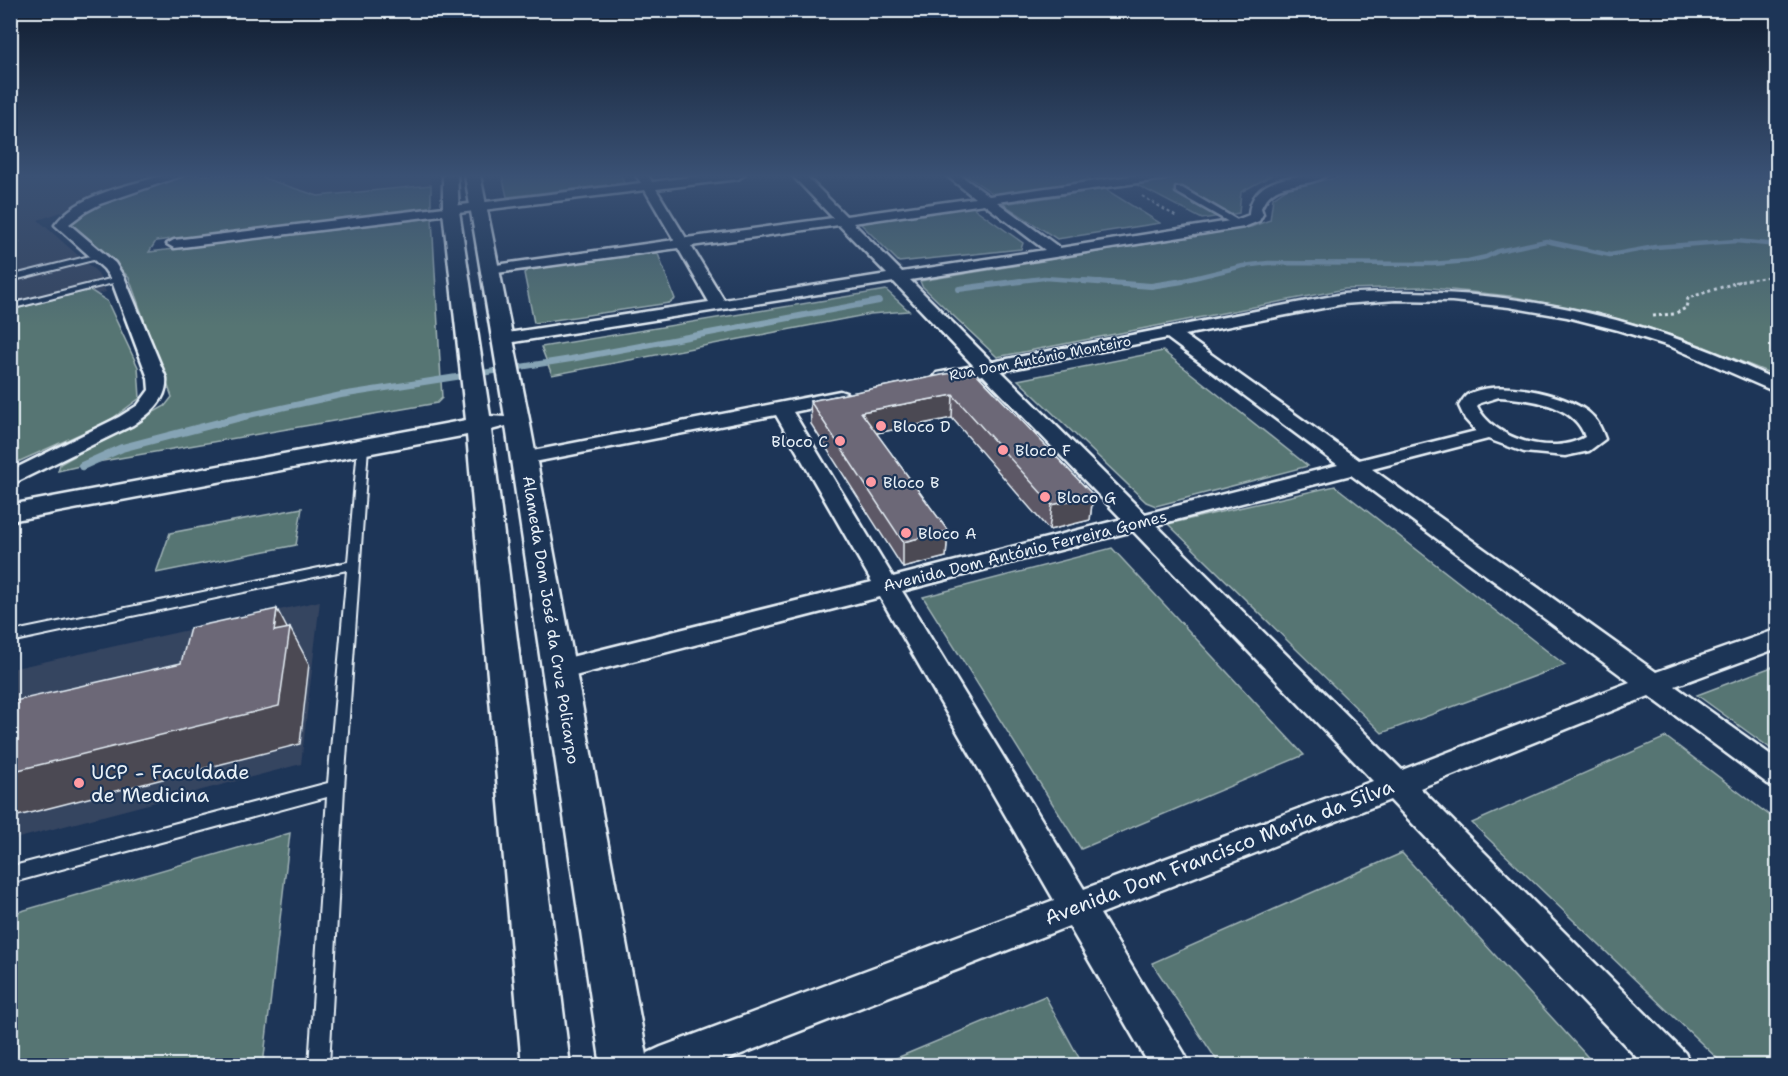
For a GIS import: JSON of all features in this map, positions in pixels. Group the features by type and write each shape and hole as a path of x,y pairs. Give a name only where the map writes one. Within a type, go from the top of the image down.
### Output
{"street":[{"path":"10,479 126,421 145,409 158,390 157,378 118,279 110,266 62,225"},
{"path":"174,244 332,225"},
{"path":"453,225 477,408 546,1065"},
{"name":"Alameda Dom José da Cruz Policarpo","path":"480,225 524,458 624,1065"},
{"path":"672,225 719,305"},
{"path":"489,270 806,225"},
{"path":"847,225 1672,1065"},
{"path":"1021,225 1057,252"},
{"path":"503,346 719,305 903,283 1057,252 1231,225"},
{"name":"Rua Dom António Monteiro","path":"921,381 1343,299 1378,296 1451,297 1527,306 1602,322 1705,355 1778,388"},
{"path":"1171,333 1352,468 1778,776"},
{"path":"524,458 863,393"},
{"path":"1515,393 1554,402 1572,410 1586,420 1594,430 1595,439 1587,446 1573,450 1554,451 1521,445 1490,433 1477,424 1469,414 1468,406 1473,399 1483,394 1515,393"},
{"path":"10,494 514,401"},
{"path":"10,513 363,447 477,408"},
{"path":"782,408 1171,1065"},
{"name":"Avenida Dom António Ferreira Gomes","path":"559,670 1490,433"},
{"name":"Avenida Dom Francisco Maria da Silva","path":"661,1065 1396,785 1652,684 1778,638"}],"lane":[{"path":"10,279 98,256"},
{"path":"10,307 118,279"},
{"path":"319,1065 336,788 363,447"},
{"path":"10,638 355,564"},
{"path":"10,875 336,788"}],"path":[{"path":"1191,225 1199,230"},
{"path":"1602,322 1674,314 1686,309 1688,298 1703,291 1759,277 1778,275"}],"shaded area":[{"path":"10,225 44,225 98,273 106,292 11,315"},
{"path":"320,601 301,764 11,840 11,669"}],"green space":[{"path":"288,225 156,241 149,252 372,225 432,225 442,398 437,403 97,462 58,471 60,464 165,406 172,397 129,278 108,255 72,226"},
{"path":"862,225 998,225 1023,243 1021,249 899,262"},
{"path":"1036,225 1146,225 1057,239"},
{"path":"1777,225 1777,376 1700,345 1596,313 1510,296 1422,287 1345,289 997,357 922,286 920,281 1251,227"},
{"path":"650,252 658,254 675,299 669,303 534,323 524,273 528,270"},
{"path":"90,290 107,301 138,367 140,398 109,421 11,465 11,310"},
{"path":"886,290 909,311 870,314 552,375 541,347"},
{"path":"1163,351 1308,466 1156,506 1146,502 1018,380"},
{"path":"1335,486 1565,665 1382,733 1168,524"},
{"path":"302,508 296,545 156,573 170,533"},
{"path":"1112,548 1304,755 1081,849 923,597"},
{"path":"1778,665 1777,753 1697,695"},
{"path":"1666,737 1777,821 1777,1065 1724,1065 1472,823"},
{"path":"290,833 263,1065 11,1065 11,914"},
{"path":"1402,853 1595,1065 1220,1065 1152,963"},
{"path":"1045,996 1083,1065 880,1065"}],"building":[{"path":"972,369 1093,495 1052,505 953,395 861,412 948,531 903,542 810,401"},
{"path":"277,609 274,631 290,628 279,706 10,772 10,702 181,663 190,628"}],"waterway":[{"path":"1178,282 1243,266 1268,263 1432,264 1468,261 1486,257 1498,251 1546,241 1610,255 1655,247 1736,241 1778,245"},
{"path":"1010,282 1044,278 1103,282"},
{"path":"959,289 1021,281"},
{"path":"1083,281 1151,286 1178,282"},
{"path":"1178,282 1183,281"},
{"path":"240,417 341,395 571,359 879,301"},
{"path":"82,466 122,448 245,416"}],"place":[{"name":"Bloco D","path":"881,426"},
{"name":"Bloco C","path":"840,441"},
{"name":"Bloco F","path":"1003,450"},
{"name":"Bloco B","path":"871,482"},
{"name":"Bloco G","path":"1045,497"},
{"name":"Bloco A","path":"906,533"},
{"name":"UCP - Faculdade de Medicina","path":"79,783"}]}
